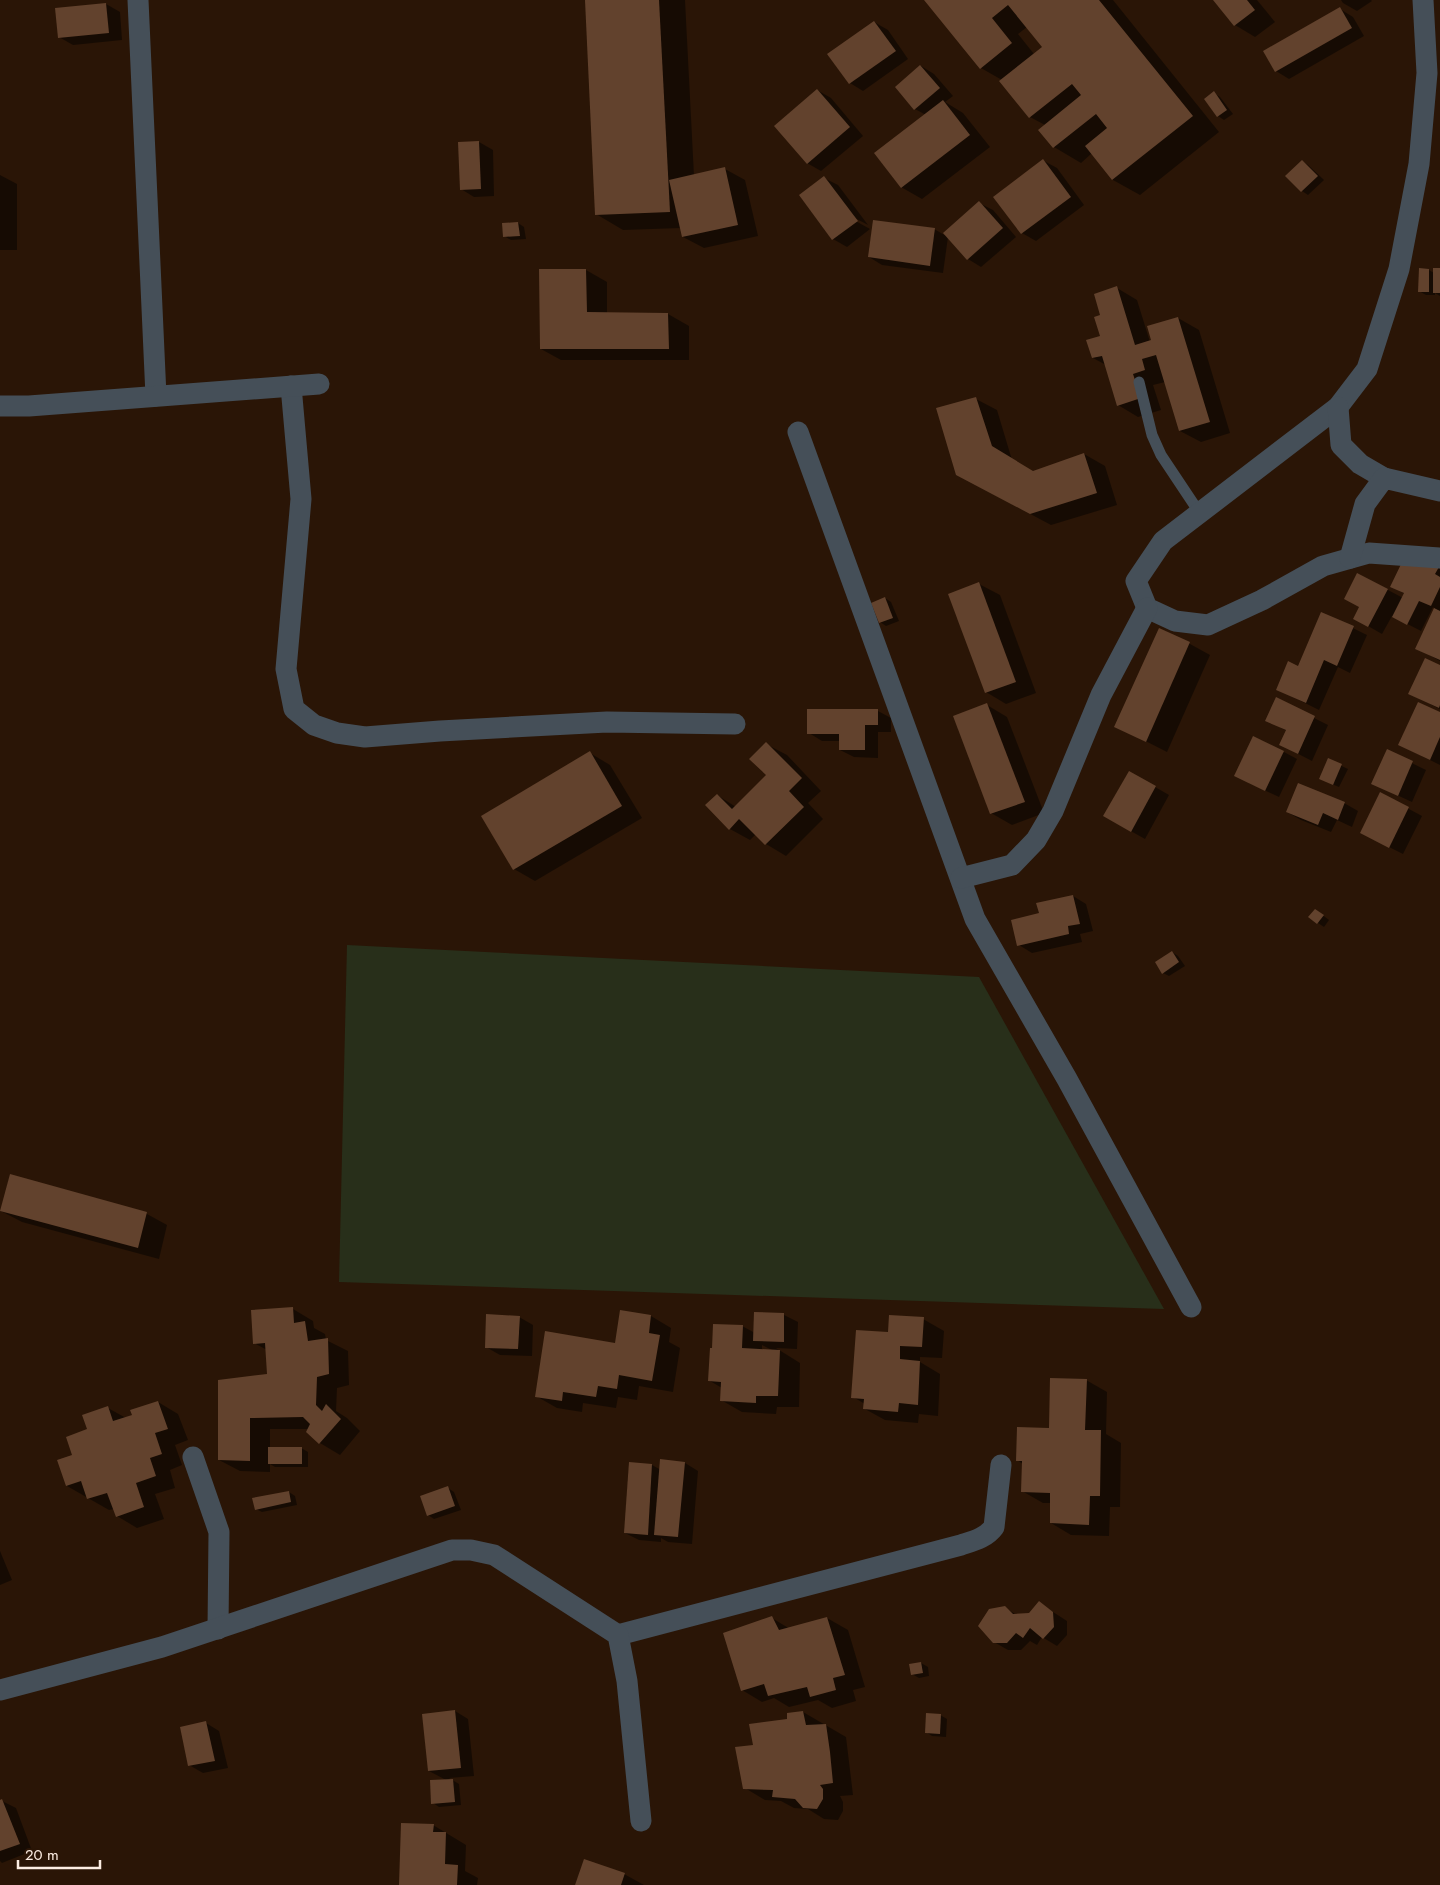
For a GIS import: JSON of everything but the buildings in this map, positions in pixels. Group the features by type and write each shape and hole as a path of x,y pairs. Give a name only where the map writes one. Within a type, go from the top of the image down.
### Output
{"street":[{"path":"138,0 156,396"},
{"path":"1423,0 1433,77 1399,269 1367,368 1338,407 1163,541 1136,581 1147,608 1175,621 1208,625 1262,600 1323,566 1369,553 1439,553"},
{"path":"0,406 30,406 319,384"},
{"path":"291,386 301,499 286,669 294,709 314,725 337,733 365,737 607,722 735,724"},
{"path":"1338,407 1340,445 1360,464 1384,478 1440,491"},
{"path":"798,432 975,919 1067,1078 1191,1307"},
{"path":"1350,558 1365,504 1384,478"},
{"path":"961,878 1012,865 1036,840 1053,811 1101,695 1147,608"},
{"path":"193,1457 219,1532 218,1629"},
{"path":"618,1635 982,1538 989,1534 994,1527 1001,1465"},
{"path":"0,1690 162,1647 452,1550 471,1550 494,1555 618,1635 627,1681 641,1820"}],"lane":[{"path":"1139,382 1152,435 1161,454 1199,512"}],"green space":[{"path":"347,945 979,977 1164,1309 339,1282"}]}
